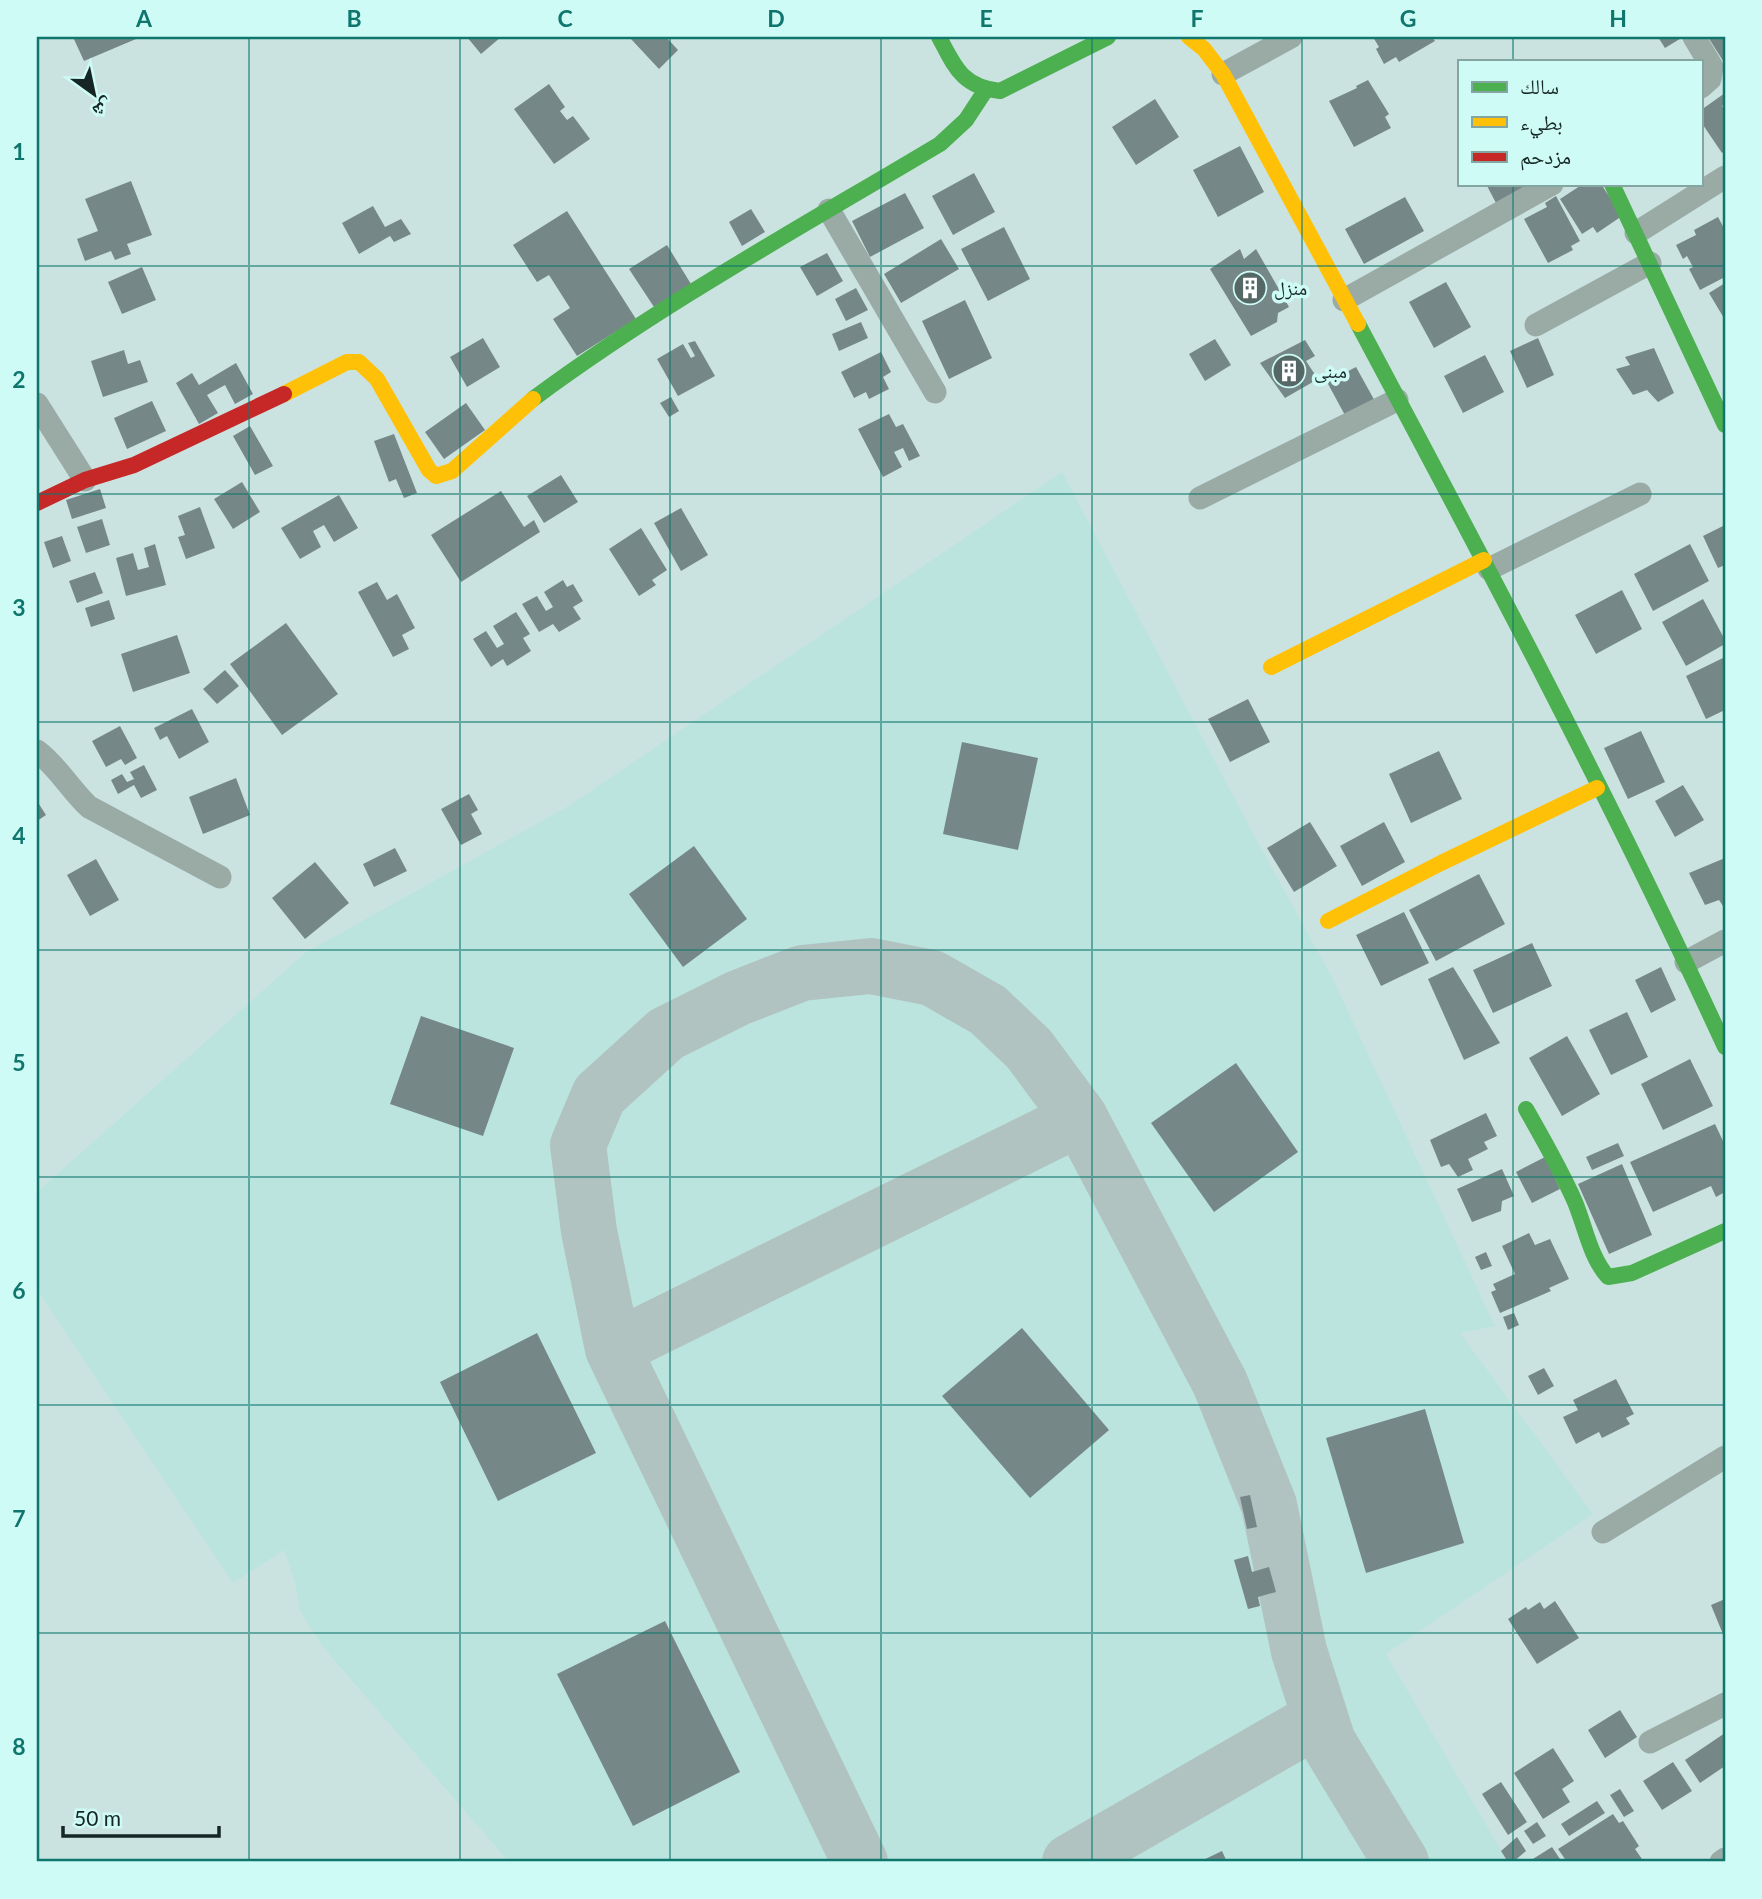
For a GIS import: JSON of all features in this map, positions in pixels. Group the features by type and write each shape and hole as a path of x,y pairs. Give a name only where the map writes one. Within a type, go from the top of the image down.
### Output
{"street":[{"path":"939,37 963,79 985,91 1009,88 1108,37"},
{"path":"1189,37 1204,49 1223,74 1487,565 1686,962 1725,1047"},
{"path":"1223,74 1291,37"},
{"path":"1694,37 1712,66 1710,79 1702,86"},
{"path":"37,503 85,480 134,465 247,413 347,362 359,362 377,379 429,470 436,476 444,475 452,471 523,407 578,366 940,144 959,130 977,109 985,91"},
{"path":"1636,233 1725,177"},
{"path":"1344,300 1548,186"},
{"path":"1613,186 1725,425"},
{"path":"830,210 935,392"},
{"path":"1536,325 1650,263"},
{"path":"1200,498 1397,400"},
{"path":"37,404 85,480"},
{"path":"1271,667 1640,494"},
{"path":"37,751 61,772 78,797 89,807 220,877"},
{"path":"1328,921 1597,788"},
{"path":"1686,962 1725,941"},
{"path":"1526,1109 1559,1168 1600,1268 1608,1277 1632,1273 1725,1231"},
{"path":"1603,1532 1725,1457"},
{"path":"1650,1742 1725,1704"},
{"path":"1721,1862 1725,1859"}],"shaded area":[{"path":"1062,472 1334,981 1495,1326 1460,1333 1593,1514 1386,1654 1508,1862 509,1862 322,1646 300,1611 295,1583 284,1550 233,1583 37,1290 37,1192 305,953 570,805"}],"building":[{"path":"73,37 135,37 136,39 84,61"},
{"path":"467,37 501,37 481,54"},
{"path":"666,37 678,50 659,69 631,39"},
{"path":"1373,37 1432,37 1435,41 1399,62 1396,57 1384,64"},
{"path":"1658,37 1683,37 1665,48"},
{"path":"1708,37 1725,37 1725,64"},
{"path":"1368,80 1389,114 1385,117 1391,128 1354,147 1329,101"},
{"path":"549,84 565,107 560,111 567,120 573,116 590,139 554,164 514,109"},
{"path":"1725,93 1725,104 1722,106 1725,111 1725,150 1722,153 1702,123 1702,109"},
{"path":"1155,99 1179,137 1136,165 1112,127"},
{"path":"1240,146 1264,192 1218,217 1193,170"},
{"path":"974,173 995,212 953,235 932,196"},
{"path":"131,181 152,235 127,244 131,254 115,260 111,251 85,261 77,239 98,231 85,199"},
{"path":"1487,186 1531,186 1496,203"},
{"path":"1580,186 1602,186 1622,216 1597,233 1593,227 1582,234 1560,199"},
{"path":"905,193 924,228 870,257 852,221"},
{"path":"1556,196 1580,241 1571,246 1573,250 1548,263 1524,219 1547,207 1545,203"},
{"path":"1405,197 1424,231 1364,264 1345,229"},
{"path":"373,206 385,227 401,219 411,234 394,242 390,236 359,254 342,223"},
{"path":"751,209 765,232 742,246 729,222"},
{"path":"567,211 636,319 577,356 553,319 570,308 549,275 537,282 513,245"},
{"path":"1718,217 1725,230 1725,277 1700,290 1689,269 1693,267 1687,256 1683,259 1676,245 1696,235 1694,230"},
{"path":"1004,227 1030,279 988,301 961,249"},
{"path":"941,239 959,269 901,303 884,274"},
{"path":"667,245 691,284 654,307 629,269"},
{"name":"منزل","path":"1240,249 1244,259 1256,249 1289,307 1278,313 1277,322 1251,336 1210,269"},
{"path":"827,253 843,281 817,296 800,267"},
{"path":"142,267 156,300 122,314 108,282"},
{"path":"1446,282 1471,327 1434,348 1409,302"},
{"path":"1725,283 1725,320 1709,293"},
{"path":"856,288 868,310 846,321 835,299"},
{"path":"965,300 992,358 949,379 922,321"},
{"path":"861,322 868,338 839,351 832,334"},
{"path":"483,338 500,367 467,387 450,357"},
{"path":"1538,338 1554,375 1527,388 1510,351"},
{"path":"1215,339 1231,365 1205,381 1189,354"},
{"name":"مبنى","path":"1305,340 1315,356 1306,361 1318,379 1285,398 1260,363"},
{"path":"695,341 715,376 678,396 657,359 683,344 691,358 695,356 688,343"},
{"path":"1654,348 1674,393 1658,402 1647,390 1633,395 1616,369 1630,365 1625,357"},
{"path":"124,350 128,364 140,360 148,382 103,397 91,361"},
{"path":"881,352 891,372 883,377 889,389 869,399 866,392 854,398 841,372"},
{"path":"1485,355 1504,392 1463,413 1444,376"},
{"path":"236,363 253,394 235,404 225,385 207,395 218,413 199,424 176,383 192,373 199,385"},
{"path":"1356,367 1376,403 1347,419 1327,382"},
{"path":"671,397 679,411 669,417 660,403"},
{"path":"152,401 166,431 127,449 114,418"},
{"path":"466,403 485,430 444,459 425,432"},
{"path":"889,414 896,427 903,424 920,456 909,461 903,448 894,452 902,467 883,477 858,429"},
{"path":"250,426 273,466 255,475 233,436"},
{"path":"394,434 417,493 404,498 396,479 389,482 374,441"},
{"path":"561,475 578,502 544,523 527,496"},
{"path":"242,482 260,512 233,529 214,499"},
{"path":"100,489 106,508 72,519 66,500"},
{"path":"501,491 524,527 534,520 540,532 461,582 431,535"},
{"path":"339,495 358,528 334,542 324,525 313,531 321,547 300,559 281,528"},
{"path":"200,507 215,548 186,559 178,537 185,535 178,516"},
{"path":"681,508 708,555 681,571 654,523"},
{"path":"102,519 110,545 86,553 77,527"},
{"path":"1725,525 1725,565 1718,568 1703,536"},
{"path":"641,528 667,570 652,580 656,585 639,596 609,549"},
{"path":"62,536 71,561 53,568 44,542"},
{"path":"155,544 166,585 126,596 116,558 133,553 138,570 149,567 144,548"},
{"path":"1690,544 1709,581 1653,611 1634,574"},
{"path":"95,572 103,593 77,603 69,581"},
{"path":"563,580 567,587 573,584 583,601 573,607 581,619 559,632 553,624 539,632 522,604 537,596 546,611 553,607 544,592"},
{"path":"377,582 387,600 397,594 415,628 402,635 409,649 393,657 358,592"},
{"path":"1622,590 1642,629 1596,654 1575,615"},
{"path":"1703,599 1725,644 1686,666 1662,622"},
{"path":"109,600 115,619 91,627 85,608"},
{"path":"516,612 530,634 523,638 531,651 507,666 503,659 491,667 473,639 486,631 497,648 504,644 493,626"},
{"path":"286,623 338,694 282,735 230,664"},
{"path":"177,635 190,673 133,692 121,654"},
{"path":"1725,657 1725,710 1706,719 1686,676"},
{"path":"225,670 239,686 217,704 203,689"},
{"path":"1248,699 1270,742 1230,762 1208,719"},
{"path":"192,709 209,742 179,759 167,736 160,740 154,728"},
{"path":"120,726 137,758 125,765 121,759 106,767 92,741"},
{"path":"1641,731 1665,782 1628,799 1604,748"},
{"path":"962,742 1038,758 1018,850 943,834"},
{"path":"1439,751 1462,799 1411,823 1389,774"},
{"path":"144,765 157,790 141,798 134,785 118,794 111,780 122,774 127,782 134,779 130,772"},
{"path":"236,778 250,815 203,834 189,797"},
{"path":"1683,785 1704,820 1675,837 1655,801"},
{"path":"469,794 478,810 471,814 482,834 461,845 441,809"},
{"path":"37,801 46,815 37,821"},
{"path":"1310,822 1337,866 1294,892 1267,848"},
{"path":"1384,822 1405,862 1362,886 1340,846"},
{"path":"694,846 747,919 683,967 629,894"},
{"path":"395,848 407,871 374,887 363,864"},
{"path":"1725,858 1725,909 1719,900 1705,905 1689,873"},
{"path":"96,859 119,900 90,916 67,875"},
{"path":"315,862 349,903 305,939 272,898"},
{"path":"1479,874 1505,924 1436,961 1409,910"},
{"path":"1404,912 1429,963 1381,986 1356,935"},
{"path":"1532,943 1552,986 1493,1013 1473,970"},
{"path":"1453,967 1500,1043 1464,1060 1428,979"},
{"path":"1661,967 1676,1000 1651,1013 1635,980"},
{"path":"1627,1012 1648,1057 1611,1075 1589,1030"},
{"path":"421,1016 514,1048 483,1136 390,1104"},
{"path":"1567,1036 1600,1094 1562,1116 1529,1058"},
{"path":"1690,1059 1713,1106 1663,1130 1641,1084"},
{"path":"1236,1063 1298,1152 1214,1212 1151,1123"},
{"path":"1486,1113 1497,1136 1484,1142 1488,1149 1468,1159 1473,1170 1458,1177 1449,1164 1441,1167 1430,1140"},
{"path":"1715,1124 1723,1141 1725,1140 1725,1192 1716,1197 1711,1186 1653,1212 1630,1162"},
{"path":"1618,1143 1624,1156 1592,1170 1586,1157"},
{"path":"1545,1157 1560,1189 1532,1203 1516,1172"},
{"path":"1622,1164 1652,1235 1609,1254 1578,1184"},
{"path":"1502,1169 1514,1196 1502,1201 1501,1211 1472,1222 1457,1189"},
{"path":"1529,1233 1535,1245 1550,1239 1569,1279 1549,1288 1551,1291 1500,1313 1491,1292 1496,1290 1493,1284 1515,1274 1502,1246"},
{"path":"1486,1252 1492,1266 1481,1270 1475,1257"},
{"path":"1514,1313 1519,1325 1508,1330 1503,1317"},
{"path":"1022,1328 1109,1430 1030,1498 942,1396"},
{"path":"537,1333 596,1453 498,1501 440,1382"},
{"path":"1544,1368 1554,1386 1538,1395 1528,1376"},
{"path":"1616,1379 1634,1414 1626,1418 1630,1424 1602,1438 1599,1432 1576,1444 1563,1417 1578,1410 1573,1400"},
{"path":"1425,1409 1464,1543 1366,1573 1326,1438"},
{"path":"1250,1495 1257,1527 1247,1529 1240,1497"},
{"path":"1248,1556 1252,1572 1269,1567 1276,1592 1258,1597 1260,1606 1248,1609 1234,1560"},
{"path":"1725,1599 1725,1639 1711,1605"},
{"path":"1555,1601 1579,1638 1537,1664 1508,1619 1526,1607 1528,1610 1540,1602 1544,1609"},
{"path":"665,1621 740,1772 633,1826 557,1674"},
{"path":"1620,1710 1637,1737 1605,1758 1588,1730"},
{"path":"1725,1733 1725,1766 1700,1783 1685,1760"},
{"path":"1553,1748 1574,1781 1562,1789 1570,1802 1543,1819 1514,1773"},
{"path":"1673,1762 1692,1791 1662,1810 1643,1781"},
{"path":"1501,1782 1527,1822 1508,1835 1482,1794"},
{"path":"1620,1789 1634,1811 1624,1817 1610,1795"},
{"path":"1597,1801 1605,1813 1569,1836 1561,1824"},
{"path":"1613,1814 1619,1823 1623,1821 1639,1846 1635,1849 1644,1862 1567,1862 1558,1849"},
{"path":"1537,1822 1546,1836 1533,1844 1524,1831"},
{"path":"1517,1837 1526,1851 1513,1862 1508,1862 1501,1851"},
{"path":"1552,1847 1560,1859 1554,1862 1528,1862"},
{"path":"1222,1851 1227,1862 1199,1862"}],"taxiway":[{"path":"860,1862 613,1349 589,1231 578,1145 599,1095 666,1034 738,998 802,973 871,966 932,978 988,1010 1029,1049 1080,1118 1220,1383 1269,1505 1299,1651 1328,1742 1401,1862"},
{"path":"613,1349 1080,1118"},
{"path":"1070,1862 1320,1718"}],"traffic: fast":[{"path":"939,37 961,74 977,85 1000,91 1108,37"},
{"path":"533,399 682,298 940,144 966,120 985,91"},
{"path":"1613,186 1725,425"},
{"path":"1358,324 1593,773 1725,1047"},
{"path":"1526,1109 1564,1178 1592,1251 1608,1277 1632,1273 1725,1231"}],"traffic: slow":[{"path":"1189,37 1204,49 1223,74 1358,324"},
{"path":"284,394 347,362 359,362 377,379 429,470 436,476 452,471 533,399"},
{"path":"1271,667 1484,560"},
{"path":"1328,921 1597,788"}],"traffic: jam":[{"path":"37,503 85,480 134,465 284,394"}],"place":[{"name":"منزل","path":"1250,288"},
{"name":"مبنى","path":"1289,371"}]}
